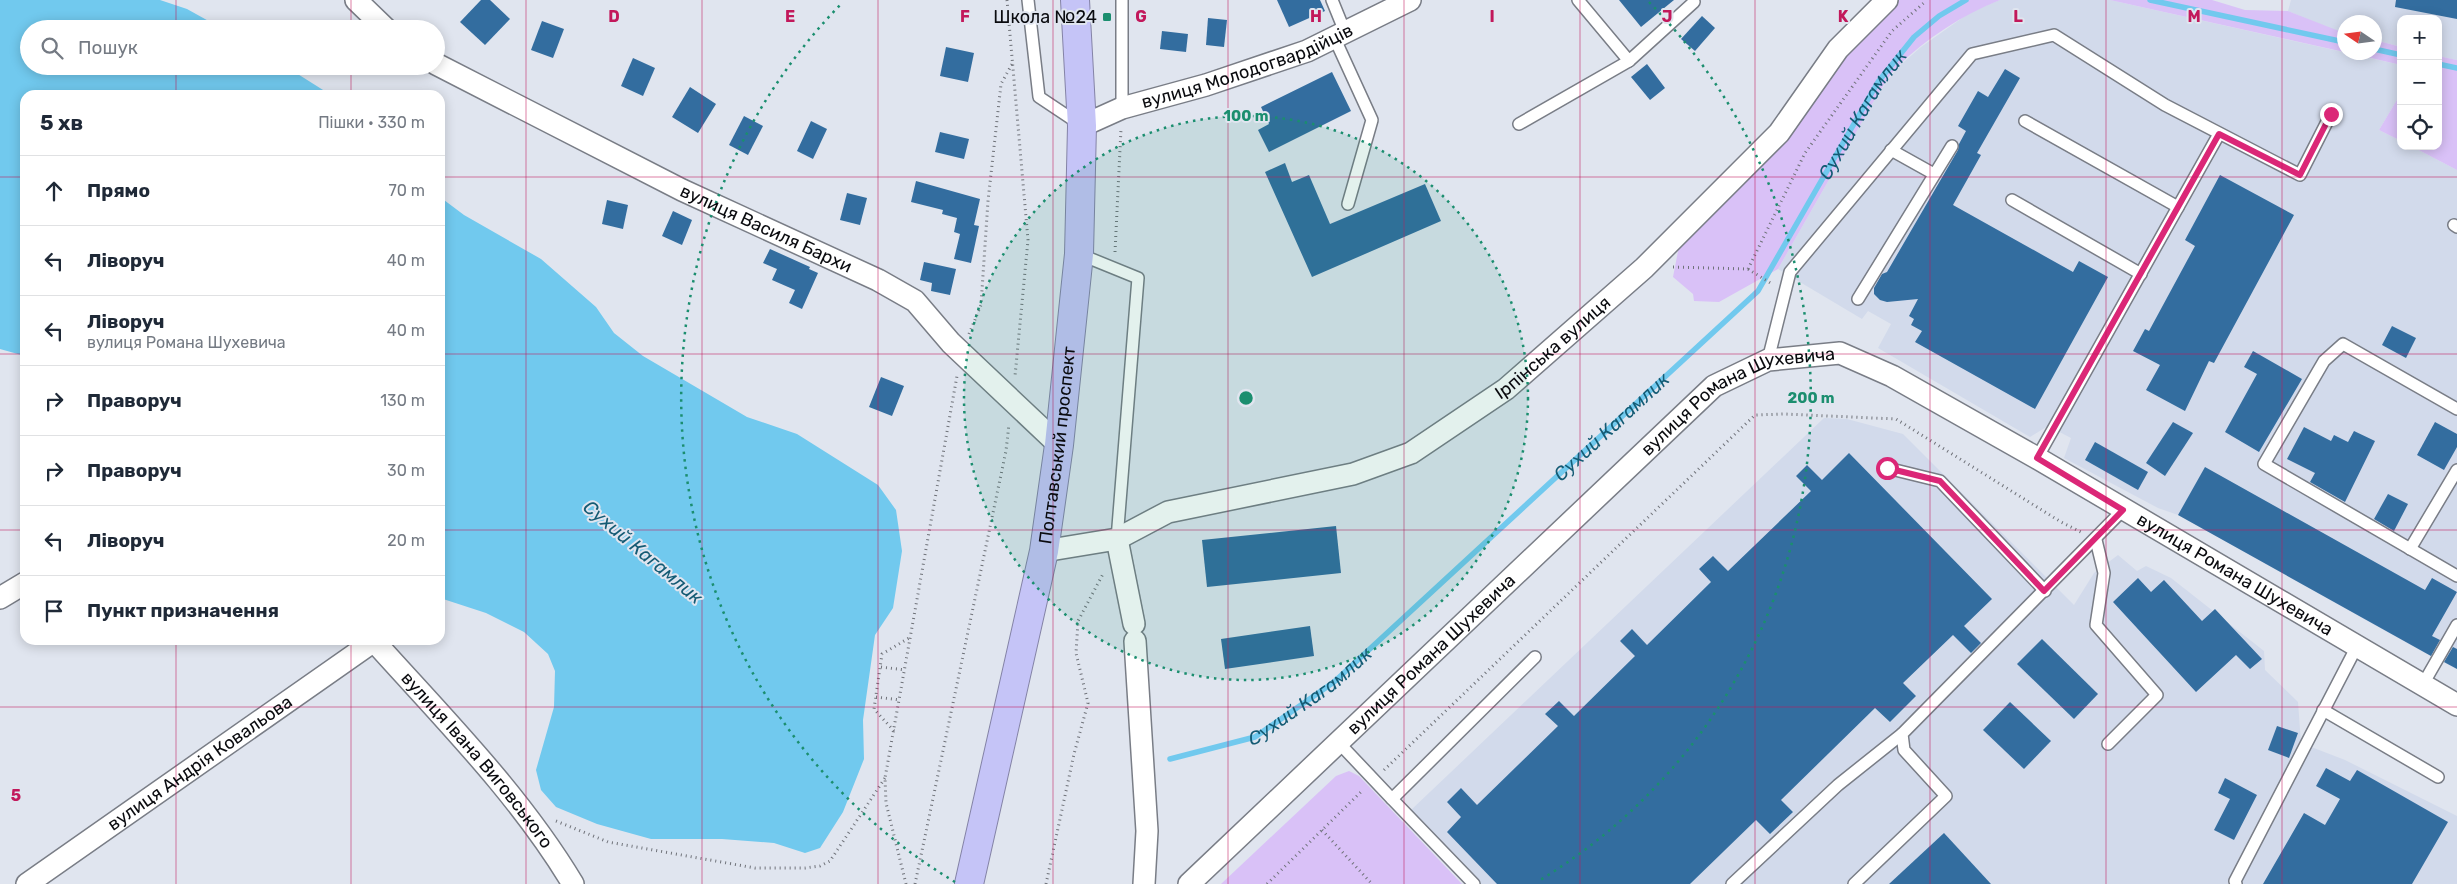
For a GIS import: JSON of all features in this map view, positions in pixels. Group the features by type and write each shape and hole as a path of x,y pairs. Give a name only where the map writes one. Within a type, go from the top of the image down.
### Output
{"highway":[{"name":"Полтавський проспект","path":"969,884 1044,551 1059,445 1079,254 1082,126 1075,0"}],"street":[{"path":"356,0 377,20"},
{"name":"вулиця Молодогвардійців","path":"1082,126 1122,108 1206,85 1308,51 1410,0"},
{"name":"Ірпінська вулиця","path":"1044,551 1117,539 1168,512 1353,474 1410,453 1506,389 1644,268 1779,133 1838,49 1887,0"},
{"name":"вулиця Василя Бархи","path":"445,69 682,190 878,280 915,301 961,353 1059,445"},
{"name":"вулиця Романа Шухевича","path":"1189,884 1340,743 1714,386 1768,360 1840,353 1892,376 2037,458 2356,648 2457,705"},
{"path":"1117,539 1134,632 1147,832 1144,884"},
{"path":"0,598 20,586"},
{"name":"вулиця Андрія Ковальова","path":"27,884 367,645"},
{"name":"вулиця Івана Виговського","path":"378,645 461,737 549,843 574,884"}],"lane":[{"path":"1028,0 1039,97 1082,126"},
{"path":"1122,0 1122,108"},
{"path":"1332,0 1339,35 1372,120 1348,204"},
{"path":"1578,0 1629,61"},
{"path":"1519,124 1629,61 1694,2"},
{"path":"1768,360 1790,272 1972,54 2054,35 2165,105 2300,175 2331,114"},
{"path":"2025,121 2178,207"},
{"path":"2037,458 2219,134"},
{"path":"1858,299 1952,146"},
{"path":"1891,150 1934,174"},
{"path":"2012,200 2141,274"},
{"path":"1079,254 1138,278 1117,539"},
{"path":"2457,409 2343,344 2324,361 2264,464 2457,576"},
{"path":"1887,468 1940,481 2044,591"},
{"path":"2410,549 2457,470"},
{"path":"1732,884 1838,785 1902,734 2096,540 2123,510"},
{"path":"2096,540 2104,573 2096,625 2157,695 2108,744"},
{"path":"2422,686 2457,625"},
{"path":"2236,884 2235,881 2356,648"},
{"path":"1392,799 1535,657"},
{"path":"2324,710 2438,777"},
{"path":"1854,884 1946,796 1904,750 1902,734"},
{"path":"1340,743 1474,884"}],"path":[{"path":"915,884 1006,451 1012,401 1028,240 1007,0"},
{"path":"1748,269 1805,153 1892,31 1927,0"},
{"path":"906,884 886,803 885,778 895,732 961,353 981,305 988,201 1001,84 1013,64"},
{"path":"1114,268 1122,108"},
{"path":"1644,268 1748,269 1770,282"},
{"path":"1267,884 1755,415 1784,414 1896,419 2061,522 2096,540"},
{"path":"1046,884 1074,754 1088,703 1076,653 1078,621 1107,565 1117,539"},
{"path":"895,732 874,709 882,654 910,638"},
{"path":"880,667 905,670"},
{"path":"876,697 900,700"},
{"path":"554,820 608,842 756,868 805,868 820,866 830,861 885,778"},
{"path":"1322,830 1372,884"}],"shaded area":[{"path":"1898,0 2000,0 1946,28 1921,46 1895,69 1878,94 1778,269 1719,302 1694,301 1693,294 1673,277 1680,241 1829,73"},
{"path":"2000,0 2110,0 2337,51 2337,60 2379,60 2397,64 2397,100 2379,130 2397,139 2397,150 2419,150 2457,170 2457,669 2423,652 2178,515 2158,508 2064,458 2071,438 2048,426 2030,437 1878,348 1891,324 1868,311 1862,319 1778,269 1878,94 1897,68 1921,47 1972,11"},
{"path":"2110,0 2212,0 2245,10 2288,11 2337,30 2337,50"},
{"path":"2291,0 2457,0 2457,60 2442,57 2442,15 2397,15 2397,46 2382,42 2382,15 2337,15 2337,31 2288,11"},
{"path":"2382,42 2397,46 2397,64 2379,60 2382,60"},
{"path":"2442,57 2457,60 2457,170 2419,150 2442,150"},
{"path":"2397,100 2397,139 2379,130"},
{"path":"1824,418 1847,419 1903,434 2074,605 2094,573 2118,555 2137,571 2146,566 2171,578 2264,651 2265,670 2298,702 2301,743 2345,760 2457,816 2457,884 1481,884 1411,810"},
{"path":"1349,771 1359,776 1462,884 1221,884 1336,776"}],"water":[{"path":"0,0 160,0 187,9 207,20 20,20 20,75 299,75 323,90 20,90 20,355 0,349"},
{"path":"445,201 464,215 541,259 596,307 614,333 643,356 747,417 797,434 878,485 896,510 902,551 893,608 875,635 863,720 864,759 843,812 820,848 805,853 774,843 722,839 651,839 597,824 556,807 541,790 536,770 554,707 555,671 548,654 524,632 486,613 445,600"}],"building":[{"path":"481,0 490,0 510,19 485,45 460,22"},
{"path":"1277,0 1320,0 1325,11 1289,27"},
{"path":"1619,0 1674,0 1641,27"},
{"path":"2396,0 2457,0 2457,19 2442,15 2395,7"},
{"path":"1702,16 1715,28 1695,51 1681,39"},
{"path":"1208,18 1227,20 1224,47 1206,45"},
{"path":"542,21 564,29 553,58 531,50"},
{"path":"1162,31 1188,34 1186,52 1160,49"},
{"path":"946,47 974,53 968,82 940,76"},
{"path":"633,58 655,68 643,96 621,86"},
{"path":"1647,64 1665,88 1650,100 1631,77"},
{"path":"2005,69 2020,78 1977,153 1981,155 1953,205 2073,272 2079,261 2108,277 2035,409 1915,342 1922,331 1911,325 1914,319 1909,316 1918,299 1887,302 1880,300 1874,294 1874,288 1882,274 1887,272 1958,150 1966,131 1958,126 1978,91 1988,97"},
{"path":"1332,72 1351,111 1269,152 1258,130 1269,124 1261,107"},
{"path":"690,87 716,104 698,133 672,117"},
{"path":"744,116 763,126 748,155 729,145"},
{"path":"811,121 827,129 813,159 797,151"},
{"path":"940,132 969,139 964,159 935,152"},
{"path":"1285,163 1292,182 1309,175 1330,224 1425,184 1441,221 1312,277 1265,172"},
{"path":"2220,175 2294,215 2214,363 2209,361 2185,411 2146,390 2160,365 2133,351 2145,329 2149,331 2195,246 2185,240"},
{"path":"916,181 980,199 974,225 979,226 971,263 954,259 960,234 954,232 957,218 942,214 943,210 911,202"},
{"path":"847,193 867,198 860,225 840,220"},
{"path":"607,200 628,205 623,229 602,224"},
{"path":"673,211 692,220 682,245 662,236"},
{"path":"770,249 810,267 809,269 818,273 802,309 789,303 795,290 772,280 777,269 763,263"},
{"path":"924,262 956,269 950,295 931,291 932,283 920,280"},
{"path":"2392,326 2416,338 2406,358 2382,345"},
{"path":"2253,351 2302,379 2259,452 2225,432 2257,374 2244,367"},
{"path":"881,377 904,386 892,416 869,407"},
{"path":"2173,422 2193,433 2165,476 2146,463"},
{"path":"2435,422 2457,434 2457,447 2444,470 2417,455"},
{"path":"2304,427 2331,441 2334,435 2348,442 2354,431 2375,441 2345,502 2310,482 2315,473 2287,459"},
{"path":"2095,442 2148,472 2138,490 2085,460"},
{"path":"1849,453 1992,599 1964,626 1981,643 1971,653 1953,635 1903,683 1916,696 1890,722 1875,708 1781,800 1793,812 1770,834 1756,820 1690,884 1497,884 1447,832 1461,817 1447,802 1461,788 1477,805 1558,726 1545,714 1559,701 1574,716 1635,656 1620,641 1632,629 1647,645 1711,582 1699,569 1713,556 1728,571 1811,491 1796,476 1807,465 1822,480"},
{"path":"2205,467 2425,590 2432,578 2457,592 2432,636 2440,640 2431,656 2178,515"},
{"path":"2388,494 2408,504 2394,531 2374,519"},
{"path":"1336,526 1341,573 1207,587 1202,540"},
{"path":"2138,578 2151,592 2164,580 2202,621 2215,609 2262,659 2250,669 2236,655 2196,692 2113,602"},
{"path":"1310,626 1314,656 1225,669 1221,639"},
{"path":"2042,639 2098,694 2074,719 2017,664"},
{"path":"2453,647 2457,649 2457,669 2444,662"},
{"path":"2010,702 2051,741 2024,769 1983,730"},
{"path":"2277,726 2298,733 2289,758 2268,750"},
{"path":"2326,768 2350,781 2357,770 2448,822 2412,884 2263,884 2304,813 2325,825 2340,799 2316,786"},
{"path":"2225,778 2257,795 2234,840 2214,830 2230,799 2218,793"},
{"path":"1944,833 1991,884 1889,884"}],"waterway":[{"name":"Сухий Кагамлик","path":"1170,759 1255,737 1334,682 1758,291 1878,82 1914,37 1939,16 1966,0"},
{"name":"Сухий Кагамлик","path":"2150,0 2337,40"},
{"name":"Сухий Кагамлик","path":"2382,51 2397,54"},
{"name":"Сухий Кагамлик","path":"2442,65 2457,68"}],"place":[{"name":"Школа №24","path":"1107,17"}],"route":[{"path":"1887,468 1940,481 2044,591 2096,540 2123,510 2037,458 2219,134 2300,175 2331,114"}]}
